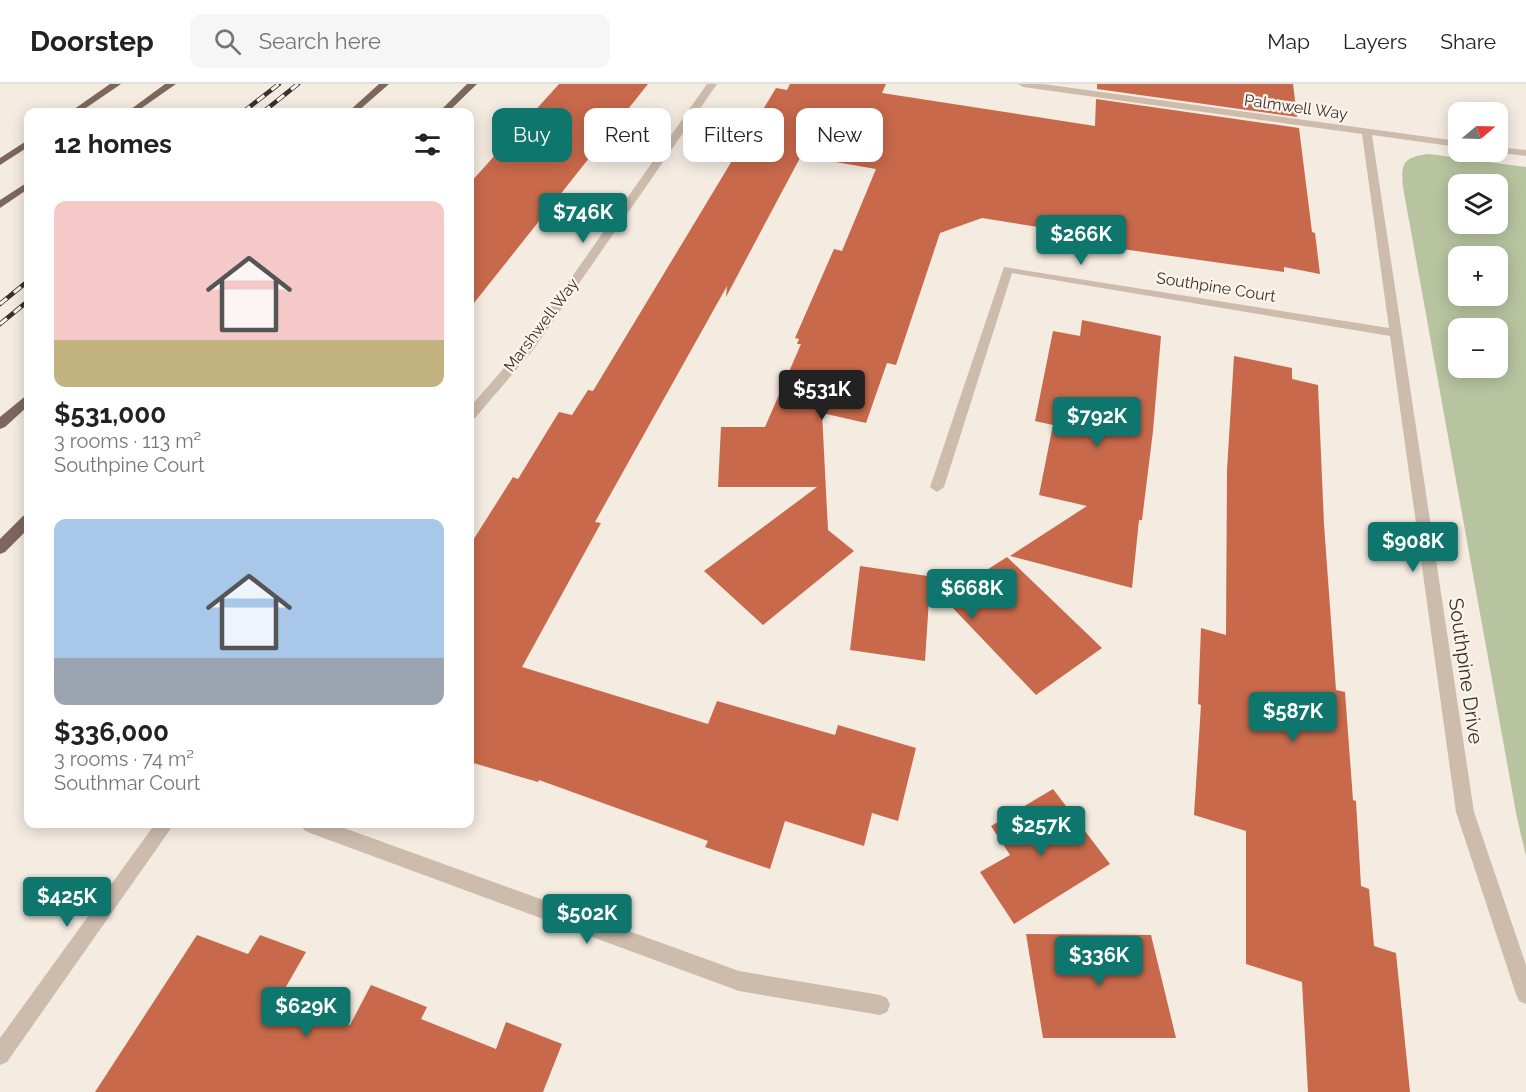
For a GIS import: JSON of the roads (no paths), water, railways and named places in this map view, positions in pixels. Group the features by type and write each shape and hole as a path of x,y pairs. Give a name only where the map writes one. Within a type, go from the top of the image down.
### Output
{"main road":[{"path":"80,108 116,84"},
{"path":"136,108 171,84"},
{"path":"357,108 384,84"},
{"path":"447,108 472,84"},
{"path":"0,162 24,146"},
{"path":"0,205 24,188"},
{"path":"0,424 24,403"},
{"path":"0,548 24,524"}],"street":[{"name":"Marshwell Way","path":"474,410 529,347 712,84"},
{"name":"Palmwell Way","path":"1023,84 1074,88 1448,143"},
{"name":"Southpine Drive","path":"1367,132 1465,812 1526,994"},
{"path":"1508,151 1526,153"},
{"name":"Southpine Court","path":"937,487 1008,269 1395,333"},
{"path":"0,1055 162,828"},
{"path":"321,828 739,981 880,1005"}],"railway":[{"path":"248,108 279,84"},
{"path":"268,108 298,84"},
{"path":"0,304 24,284"},
{"path":"0,324 24,304"}]}
